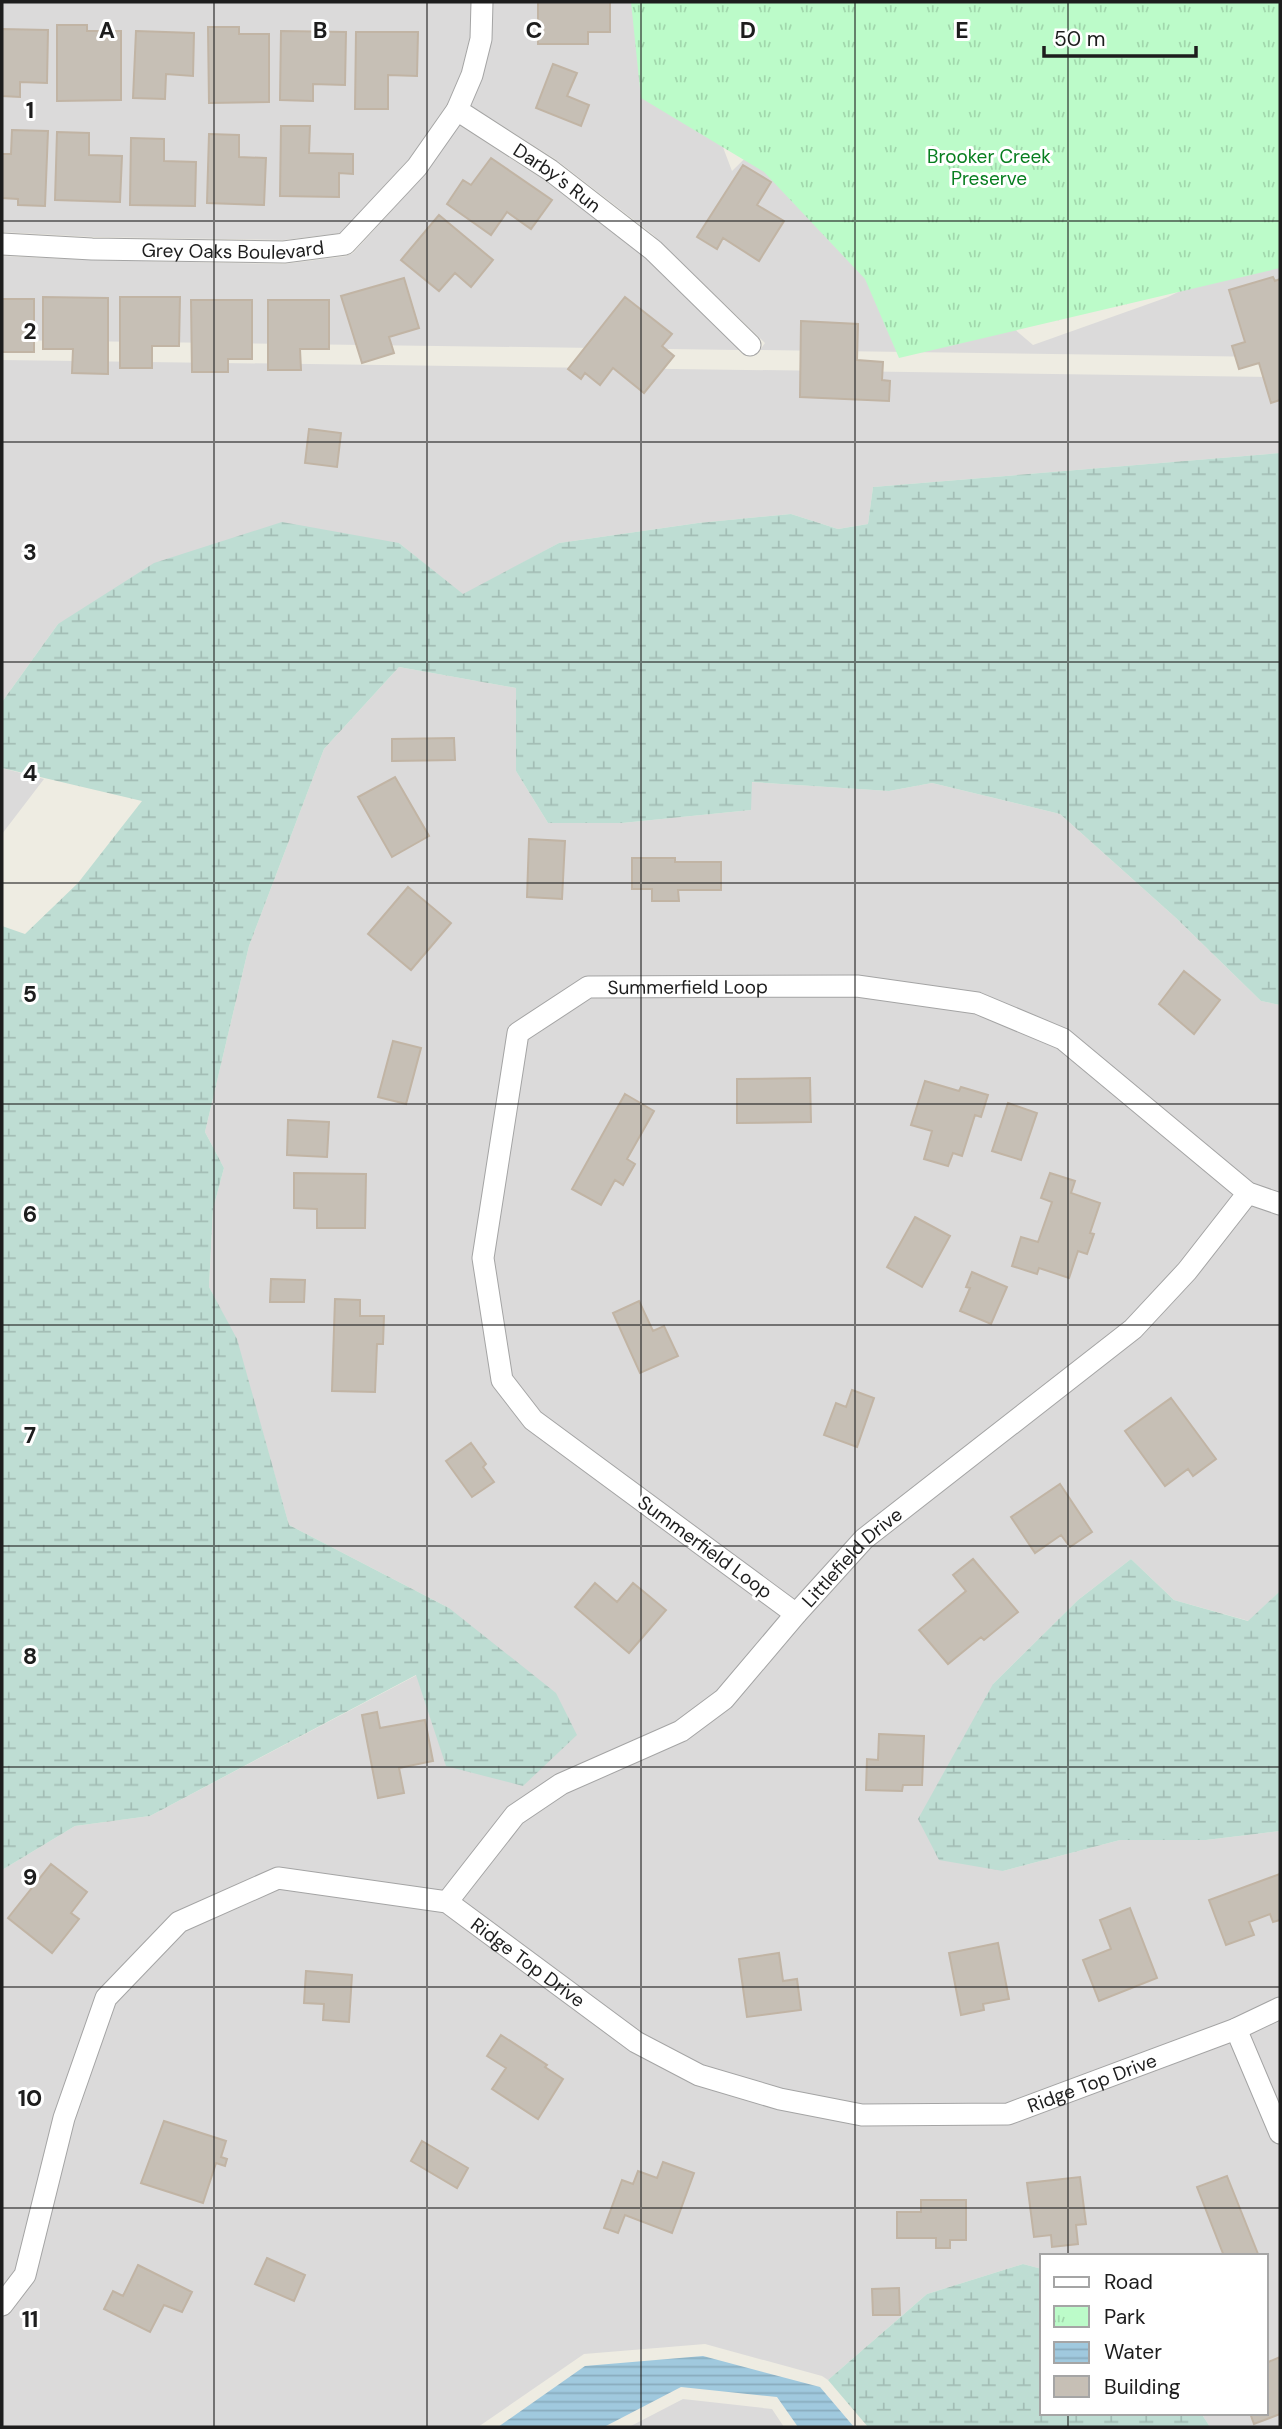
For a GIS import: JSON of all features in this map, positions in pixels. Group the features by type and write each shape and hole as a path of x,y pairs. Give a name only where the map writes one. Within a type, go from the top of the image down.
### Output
{"street":[{"name":"Grey Oaks Boulevard","path":"2,244 284,252 345,244 417,167 457,110 472,75 481,39 482,2"},
{"name":"Darby's Run","path":"457,110 550,170 653,250 750,345"},
{"name":"Summerfield Loop","path":"796,1614 533,1420 502,1380 483,1258 519,1033 588,987 857,986 977,1003 1063,1040 1248,1193 1280,1204"},
{"name":"Littlefield Drive","path":"447,1902 515,1815 561,1784 681,1731 724,1699 864,1539 1133,1329 1188,1271 1248,1193"},
{"name":"Ridge Top Drive","path":"2,2305 26,2275 64,2118 106,1998 179,1922 278,1878 447,1902 636,2042 699,2075 780,2099 862,2115 1008,2114 1236,2029 1280,2008"},
{"path":"1236,2029 1280,2133"}],"shaded area":[{"path":"2,2 472,2 470,37 462,70 448,103 409,159 341,233 284,240 93,237 2,232"},
{"path":"492,2 632,2 689,58 732,171 778,126 1033,345 1168,297 1280,241 1280,357 760,350 765,343 652,234 555,159 470,105 491,42"},
{"path":"459,125 544,180 647,259 740,350 2,340 2,256 284,264 347,256 353,253 424,175"},
{"path":"2,360 1280,377 1280,453 873,487 868,524 838,529 791,514 698,523 559,543 463,595 399,543 58,624 2,702"},
{"path":"399,667 516,688 516,771 548,823 622,823 751,810 751,782 889,791 932,783 1060,814 1176,918 1261,1001 1280,1005 1280,1591 1249,1621 1174,1600 1131,1559 1078,1600 993,1684 1003,1871 1120,1840 1206,1840 1280,1831 1280,2427 1210,2427 1202,2415 1268,2415 1268,2254 1040,2254 1040,2268 1023,2264 927,2294 828,2380 822,2376 705,2344 584,2354 478,2427 2,2427 2,1870 75,1826 150,1816 417,1675 449,1608 289,1525 236,1339 209,1287 213,1209 224,1168 205,1132 249,946 324,749"},
{"path":"2,768 44,779 2,834"},
{"path":"683,2399 772,2409 784,2427 629,2427"}],"green space":[{"name":"Brooker Creek Preserve","path":"631,2 1280,2 1280,268 899,358 865,279 764,172 641,98"},
{"path":"1280,453 1280,1005 1261,1001 1176,918 1060,814 932,783 889,791 752,782 751,810 622,823 548,823 516,771 516,688 399,667 324,749 249,946 205,1132 224,1168 213,1209 209,1287 237,1339 289,1525 449,1608 556,1693 577,1735 523,1786 446,1766 416,1675 150,1816 75,1826 2,1870 2,926 25,934 78,883 142,801 2,768 2,702 58,624 154,563 282,522 399,543 463,594 559,543 698,523 791,514 838,529 868,524 873,487"},
{"path":"1131,1559 1174,1600 1248,1621 1280,1591 1280,1831 1206,1840 1120,1840 1003,1871 939,1860 918,1819 993,1684 1078,1600"},
{"path":"1023,2264 1040,2268 1040,2415 1202,2415 1210,2427 868,2427 828,2380 927,2294"}],"water":[{"path":"703,2356 820,2387 854,2427 798,2427 777,2397 681,2387 604,2427 498,2427 585,2366"}],"building":[{"path":"538,2 610,2 610,32 588,32 588,44 538,44"},
{"path":"57,25 87,25 87,31 121,31 121,100 57,101"},
{"path":"208,27 239,27 239,34 269,34 269,102 209,103"},
{"path":"2,29 48,30 47,83 20,82 20,97 2,96"},
{"path":"136,31 194,33 193,76 166,74 165,99 133,98"},
{"path":"281,31 346,32 345,85 313,84 313,101 280,100"},
{"path":"356,32 418,32 417,76 388,75 388,109 355,109"},
{"path":"553,64 577,73 567,96 589,105 581,126 536,108"},
{"path":"281,126 310,126 309,153 353,154 353,174 339,173 339,197 280,196"},
{"path":"12,130 48,131 45,206 18,205 18,199 2,198 2,154 11,154"},
{"path":"57,132 89,133 89,155 122,156 120,202 55,200"},
{"path":"209,134 239,135 239,157 266,158 264,205 207,203"},
{"path":"131,138 164,139 164,161 196,162 195,206 130,205"},
{"path":"491,158 552,200 531,229 507,212 491,235 447,204 463,180 471,185"},
{"path":"743,165 771,182 757,205 784,221 759,261 723,238 717,249 697,237"},
{"path":"439,215 493,260 471,287 455,273 439,291 401,260"},
{"path":"1273,277 1275,281 1280,279 1280,400 1271,403 1259,363 1239,369 1232,346 1245,342 1229,290"},
{"path":"404,278 419,328 389,337 394,353 362,363 341,296"},
{"path":"43,297 108,298 108,374 72,373 73,349 43,349"},
{"path":"120,297 180,297 179,346 152,346 152,368 120,368"},
{"path":"625,297 672,334 662,346 674,356 644,393 613,368 600,385 585,373 581,379 568,369"},
{"path":"2,299 34,299 34,352 2,352"},
{"path":"191,300 252,300 252,359 228,359 228,372 192,372"},
{"path":"268,300 329,300 329,349 300,349 301,370 268,370"},
{"path":"801,321 858,324 857,360 883,362 882,380 890,381 889,401 800,397"},
{"path":"309,429 341,433 337,467 305,463"},
{"path":"454,738 455,760 392,761 392,739"},
{"path":"395,777 429,836 392,857 358,797"},
{"path":"529,839 565,841 562,899 527,897"},
{"path":"632,858 721,862 721,890 678,890 679,901 652,901 652,889 632,889"},
{"path":"408,887 451,923 411,970 368,934"},
{"path":"1184,971 1220,1000 1194,1034 1159,1004"},
{"path":"393,1041 421,1048 406,1104 378,1097"},
{"path":"810,1078 811,1122 737,1123 737,1079"},
{"path":"925,1081 959,1091 961,1087 988,1095 981,1117 975,1115 962,1156 953,1153 948,1166 924,1159 932,1131 911,1125"},
{"path":"625,1094 654,1111 627,1159 635,1164 623,1185 615,1180 601,1205 572,1189"},
{"path":"1008,1103 1037,1113 1021,1160 992,1151"},
{"path":"288,1120 329,1122 327,1157 287,1155"},
{"path":"294,1173 366,1174 365,1228 317,1228 317,1209 294,1208"},
{"path":"1050,1173 1075,1181 1071,1193 1100,1203 1090,1233 1094,1234 1087,1254 1078,1251 1069,1278 1039,1268 1037,1274 1012,1266 1021,1237 1038,1242 1052,1202 1041,1198"},
{"path":"915,1217 950,1236 922,1287 887,1267"},
{"path":"972,1272 1007,1287 991,1324 960,1311 970,1288 966,1287"},
{"path":"271,1279 305,1280 304,1302 270,1302"},
{"path":"335,1299 360,1300 360,1316 384,1316 383,1344 377,1344 375,1392 332,1391"},
{"path":"639,1301 653,1331 664,1326 678,1356 640,1373 613,1313"},
{"path":"852,1390 874,1398 857,1447 824,1435 836,1403 846,1407"},
{"path":"1171,1398 1216,1459 1193,1476 1188,1469 1165,1486 1125,1431"},
{"path":"471,1443 486,1464 483,1467 494,1482 472,1497 446,1461"},
{"path":"1060,1484 1092,1532 1070,1547 1061,1535 1035,1553 1011,1517"},
{"path":"973,1559 1018,1612 984,1640 981,1637 948,1664 919,1630 966,1591 953,1575"},
{"path":"595,1583 617,1602 633,1583 666,1610 629,1653 575,1607"},
{"path":"377,1712 380,1728 425,1720 433,1761 399,1768 404,1793 378,1798 362,1715"},
{"path":"879,1734 924,1736 922,1785 903,1785 902,1791 866,1790 867,1759 878,1760"},
{"path":"51,1864 87,1892 71,1913 79,1919 52,1953 8,1918"},
{"path":"1280,1874 1280,1920 1273,1922 1270,1914 1249,1922 1254,1935 1226,1945 1209,1900"},
{"path":"1130,1908 1157,1978 1099,2001 1083,1960 1111,1949 1100,1920"},
{"path":"998,1943 1009,1999 983,2004 984,2010 961,2015 949,1953"},
{"path":"779,1953 783,1981 797,1979 801,2010 747,2017 739,1959"},
{"path":"306,1971 352,1975 349,2022 323,2020 324,2004 304,2003"},
{"path":"501,2035 547,2065 545,2067 563,2079 538,2119 492,2089 506,2068 487,2056"},
{"path":"164,2121 226,2141 221,2157 227,2159 225,2166 216,2163 203,2203 141,2183"},
{"path":"422,2141 468,2168 457,2188 411,2161"},
{"path":"663,2162 694,2173 672,2233 625,2215 618,2233 604,2228 622,2180 633,2184 638,2171 657,2178"},
{"path":"1227,2176 1258,2254 1223,2254 1197,2187"},
{"path":"1080,2177 1086,2224 1076,2225 1078,2244 1052,2247 1051,2235 1034,2237 1027,2183"},
{"path":"921,2200 966,2200 966,2240 950,2240 950,2248 936,2248 936,2238 897,2238 897,2212 921,2212"},
{"path":"267,2258 305,2275 294,2301 255,2284"},
{"path":"138,2265 192,2292 182,2312 164,2305 150,2332 104,2309 113,2291 123,2296"},
{"path":"899,2288 900,2315 873,2315 872,2289"},
{"path":"1280,2357 1280,2414 1254,2424 1251,2415 1268,2415 1268,2362"}]}
